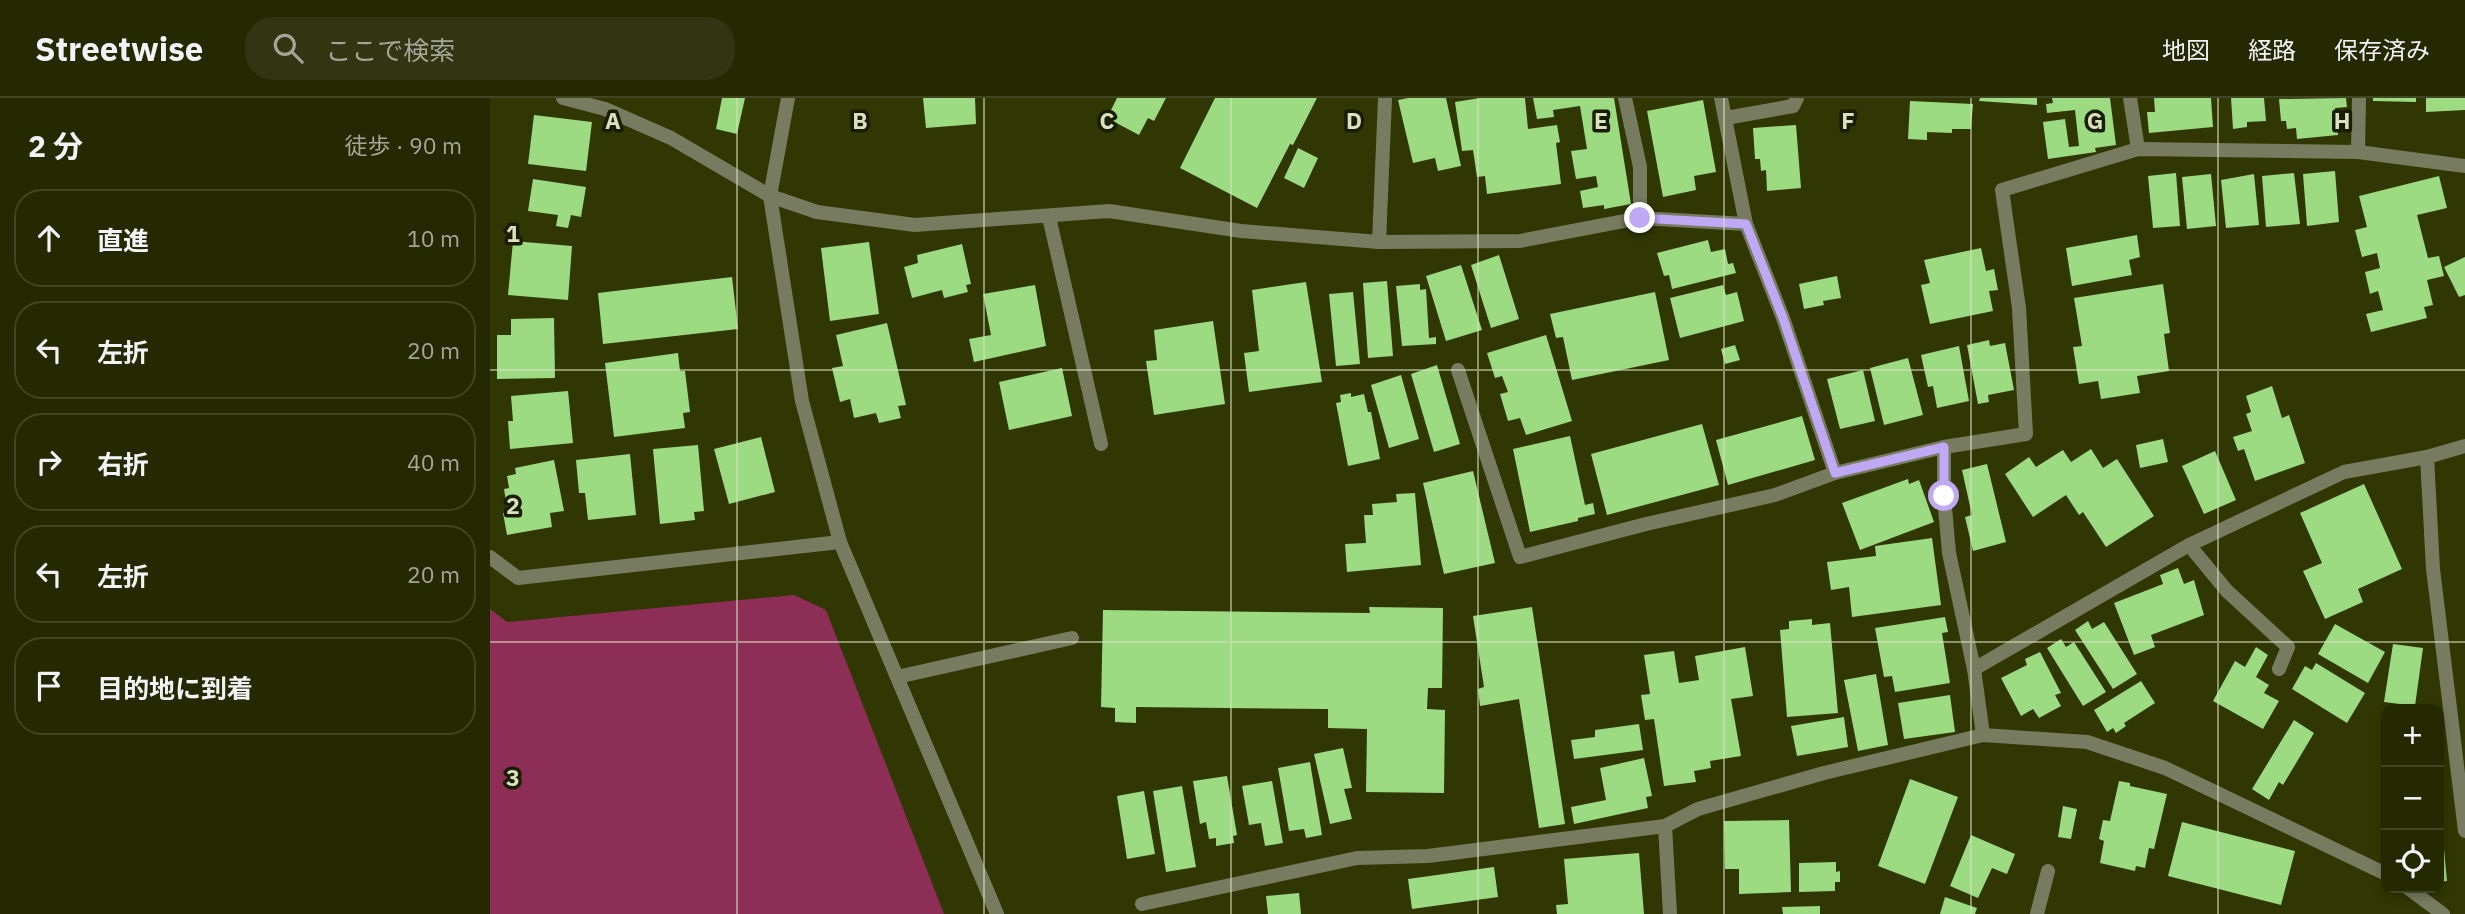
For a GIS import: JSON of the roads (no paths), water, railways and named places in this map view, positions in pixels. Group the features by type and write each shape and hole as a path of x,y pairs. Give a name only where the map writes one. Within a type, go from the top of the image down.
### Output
{"street":[{"path":"563,98 606,110 671,138 769,196 817,212 915,225 1110,211 1241,231 1379,242 1520,241 1640,218 1746,224"},
{"path":"788,98 769,196 802,401 840,542 997,914"},
{"path":"1379,242 1385,98"},
{"path":"1625,98 1640,167 1640,218"},
{"path":"1721,98 1746,224 1783,318 1835,473"},
{"path":"1726,118 1793,106 1797,98"},
{"path":"2130,98 2138,149"},
{"path":"2358,152 2359,98"},
{"path":"1458,370 1520,557 1646,524 1775,495 1835,473 1944,447 2026,434 2019,308 2002,190 2138,149 2358,152 2465,166"},
{"path":"1049,217 1101,444"},
{"path":"1974,669 2189,545 2344,472 2427,457 2465,446"},
{"path":"1944,447 1948,553 1974,669 1983,736"},
{"path":"2427,457 2433,569 2465,831"},
{"path":"490,557 518,578 840,542"},
{"path":"2189,545 2227,591 2288,647 2278,668"},
{"path":"897,677 1072,638"},
{"path":"1142,904 1357,858 1428,856 1665,826 1699,809 1824,773 1983,736 2087,742 2165,768 2381,872"},
{"path":"1665,826 1670,914"},
{"path":"2037,914 2048,871"},
{"path":"2414,893 2443,914"}]}
